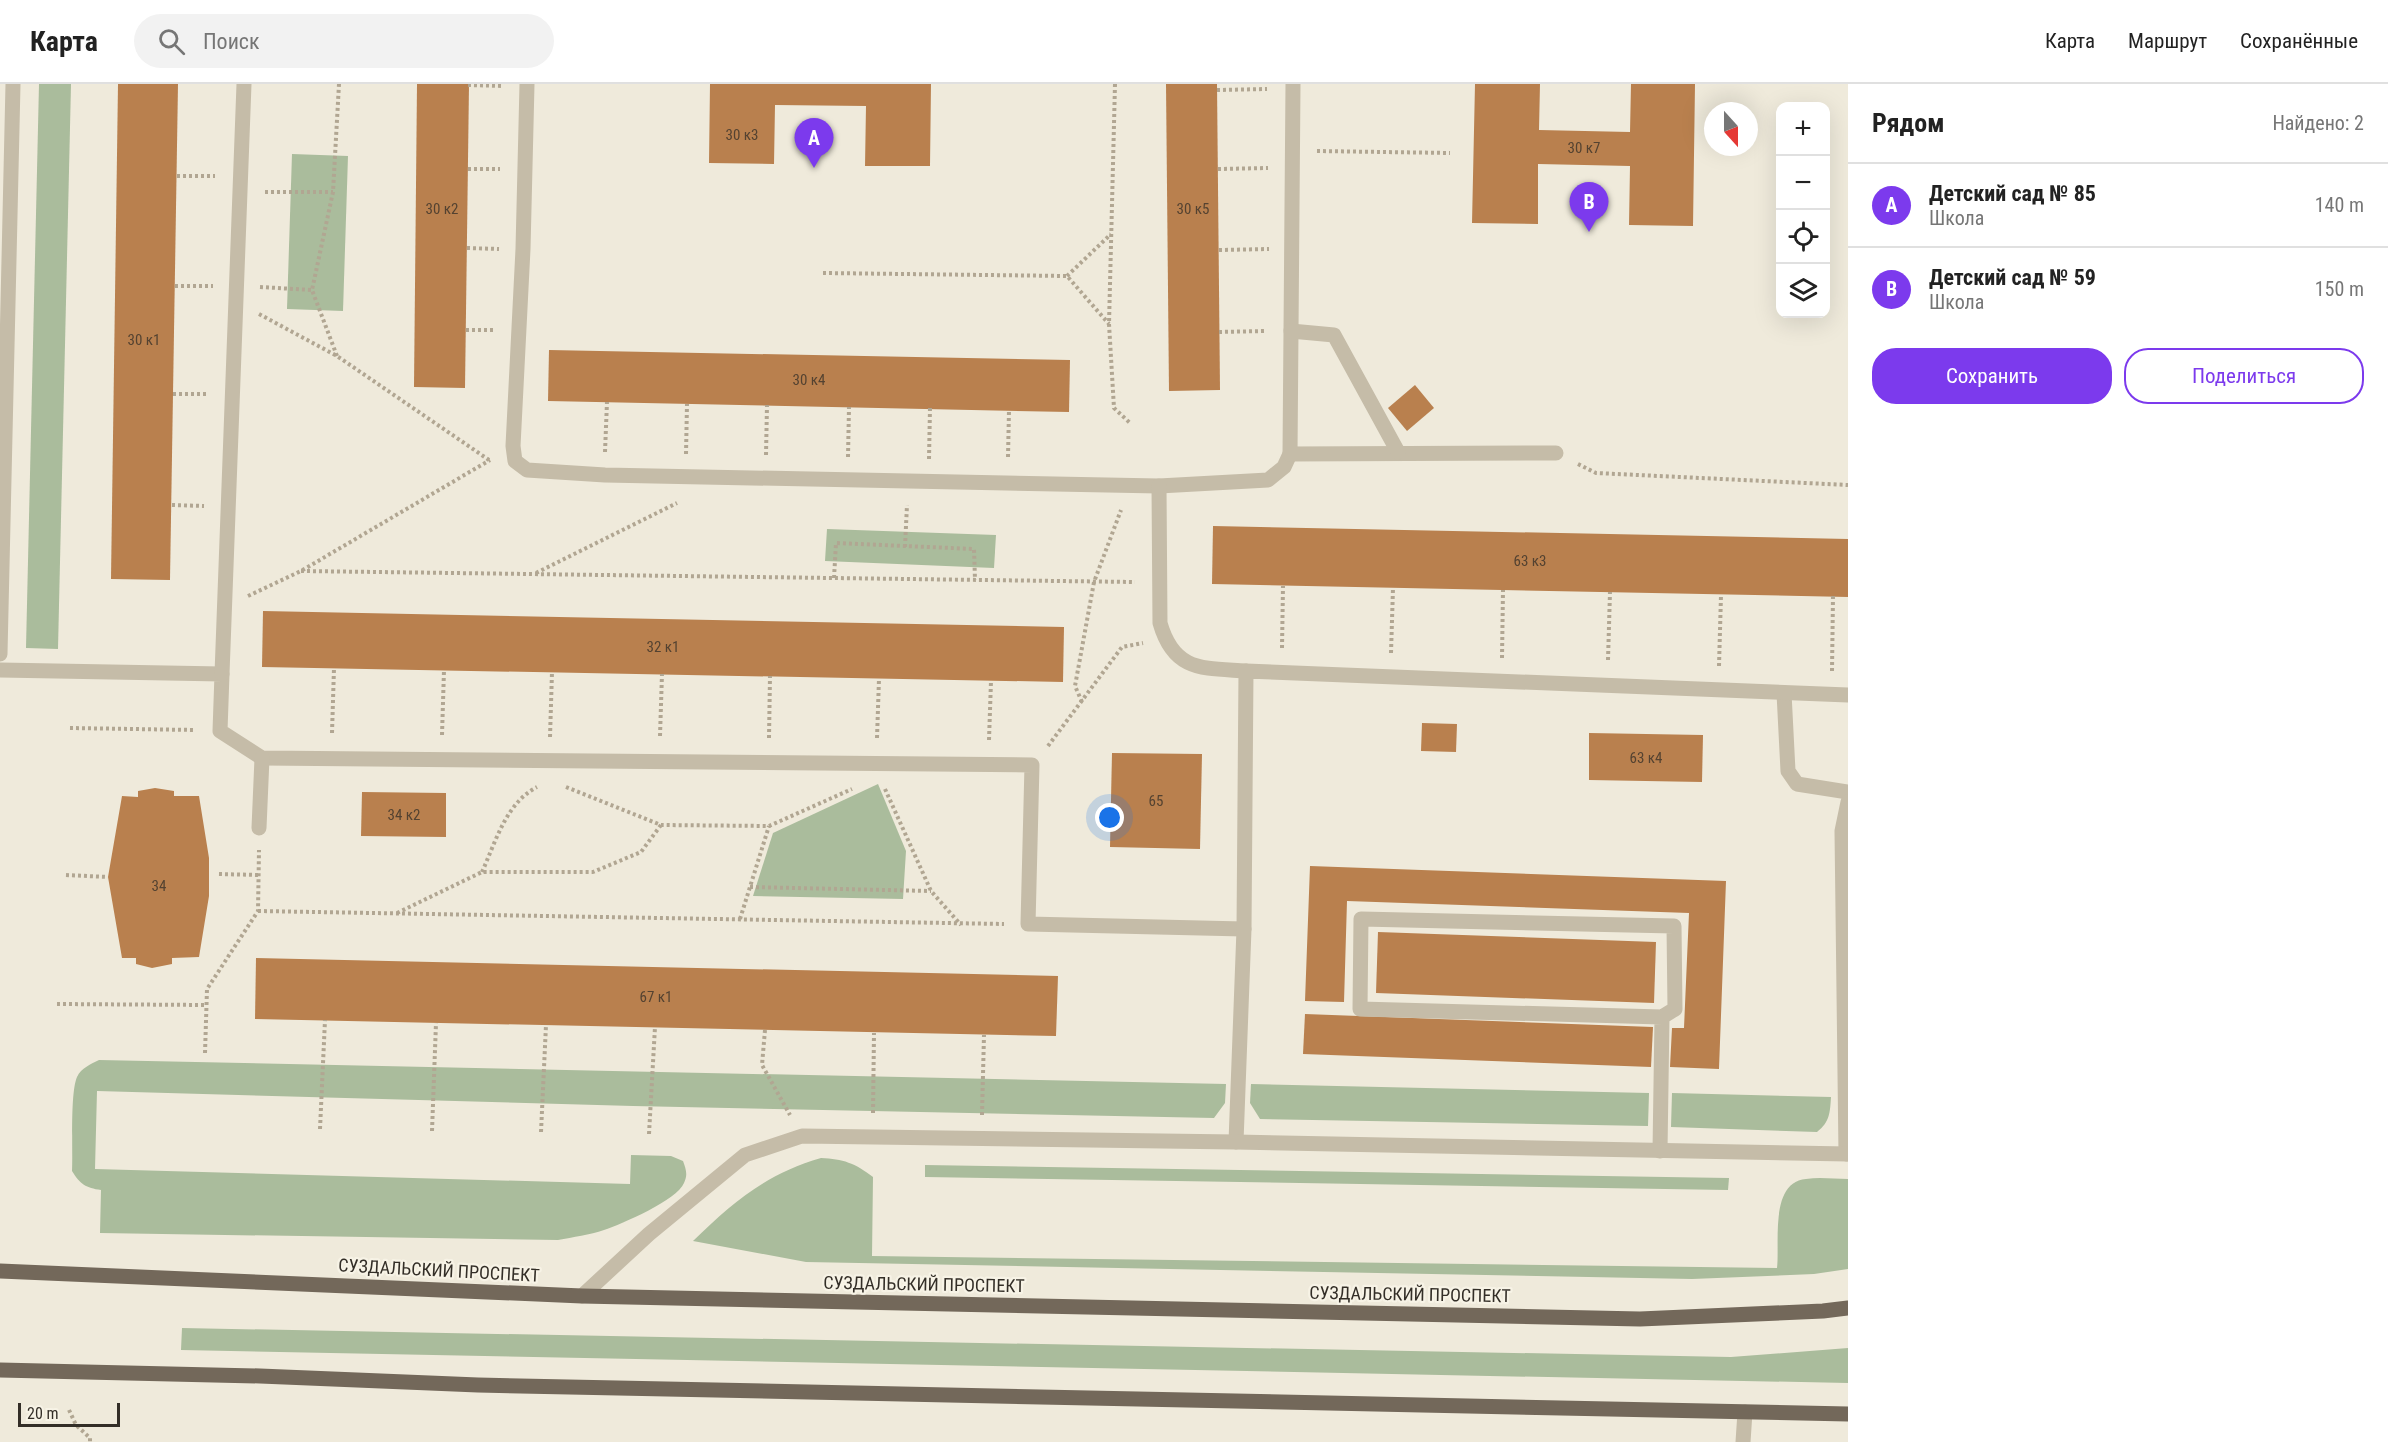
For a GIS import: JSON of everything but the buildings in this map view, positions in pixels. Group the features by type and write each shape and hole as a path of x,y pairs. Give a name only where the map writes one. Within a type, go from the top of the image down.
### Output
{"main road":[{"name":"СУЗДАЛЬСКИЙ ПРОСПЕКТ","path":"0,1272 582,1296 1640,1319 1848,1308"},
{"path":"0,1370 260,1376 478,1385 1848,1414"}],"street":[{"path":"0,654 6,115 13,84"},
{"path":"244,84 220,731 262,758 768,762 878,770 988,764 1032,765 1028,924 1244,929"},
{"path":"527,85 523,249 513,446 515,461 527,470 605,475 1159,486 1268,480 1284,467 1290,454 1293,87"},
{"path":"1291,331 1334,335 1398,452"},
{"path":"1290,454 1556,453"},
{"path":"1159,486 1160,623 1164,639 1183,662 1200,667 1281,673 1848,695"},
{"path":"0,670 222,674"},
{"path":"1236,1142 1244,929 1246,671"},
{"path":"1784,693 1788,771 1792,778 1797,784 1848,792"},
{"path":"259,828 262,758"},
{"path":"582,1296 649,1234 745,1155 802,1136 1847,1154 1842,831 1848,802"},
{"path":"1361,919 1674,926 1675,1009 1662,1017 1360,1009 1361,919"},
{"path":"1660,1152 1662,1017"},
{"path":"1743,1442 1745,1412"}],"path":[{"path":"337,356 312,290 333,192 339,84"},
{"path":"1115,84 1109,324 1114,408 1130,423"},
{"path":"468,85 527,85"},
{"path":"1217,90 1293,87"},
{"path":"1292,151 1450,153"},
{"path":"1218,169 1292,168"},
{"path":"468,169 525,169"},
{"path":"177,176 241,176"},
{"path":"241,192 333,192"},
{"path":"823,273 1066,276 1111,234"},
{"path":"467,248 523,249"},
{"path":"1219,250 1292,249"},
{"path":"1066,276 1109,324"},
{"path":"237,302 337,356 489,460"},
{"path":"1219,332 1291,331"},
{"path":"173,394 233,394"},
{"path":"605,475 607,402"},
{"path":"685,476 687,404"},
{"path":"766,477 767,405"},
{"path":"847,479 849,407"},
{"path":"928,481 930,408"},
{"path":"1007,482 1009,410"},
{"path":"226,606 301,571 513,446"},
{"path":"1556,453 1596,473 1848,485"},
{"path":"534,574 698,493 704,476"},
{"path":"906,547 908,480"},
{"path":"1082,702 1075,686 1094,582 1131,484"},
{"path":"834,578 836,543 974,549 975,580"},
{"path":"301,571 1160,583"},
{"path":"1281,673 1283,586"},
{"path":"1390,676 1393,588"},
{"path":"1501,681 1503,590"},
{"path":"1608,685 1610,592"},
{"path":"1718,689 1721,595"},
{"path":"1831,694 1833,596"},
{"path":"1032,765 1122,647 1164,639"},
{"path":"331,759 334,668"},
{"path":"442,760 444,670"},
{"path":"549,760 552,672"},
{"path":"660,761 662,674"},
{"path":"768,762 770,676"},
{"path":"879,679 878,770 930,891 961,925"},
{"path":"988,764 991,681"},
{"path":"70,728 220,731"},
{"path":"560,785 661,825 769,826 878,770"},
{"path":"482,872 510,812 523,794 541,785"},
{"path":"396,913 482,872 593,872 641,852 661,825"},
{"path":"740,919 769,826"},
{"path":"205,1053 207,989 258,911 259,828"},
{"path":"219,874 258,875"},
{"path":"66,875 108,877"},
{"path":"750,886 930,891"},
{"path":"258,911 961,925 1028,924"},
{"path":"57,1004 206,1005"},
{"path":"320,1129 325,1020"},
{"path":"432,1131 436,1023"},
{"path":"541,1132 546,1025"},
{"path":"649,1134 655,1028"},
{"path":"765,1030 762,1065 802,1136"},
{"path":"872,1137 874,1033"},
{"path":"982,1138 984,1035"},
{"path":"69,1410 76,1425 90,1438 90,1442"}],"green space":[{"path":"39,84 71,84 58,649 26,648"},
{"path":"292,154 348,156 343,311 287,309"},
{"path":"827,529 996,535 994,568 825,561"},
{"path":"878,784 906,851 903,899 753,896 773,833"},
{"path":"99,1060 1226,1084 1225,1103 1214,1118 633,1106 97,1091 95,1169 630,1184 631,1155 671,1156 683,1161 686,1169 684,1183 679,1190 648,1211 604,1230 558,1240 100,1233 101,1190 84,1185 72,1171 75,1085 81,1071"},
{"path":"1251,1084 1649,1093 1648,1126 1260,1119 1250,1103"},
{"path":"1672,1093 1831,1097 1830,1112 1827,1120 1817,1132 1671,1127"},
{"path":"821,1158 849,1163 873,1177 872,1256 1777,1268 1779,1216 1781,1202 1786,1191 1794,1183 1806,1179 1822,1178 1848,1179 1848,1269 1814,1274 1692,1279 806,1262 693,1241 751,1191 783,1172"},
{"path":"925,1165 1729,1178 1728,1190 925,1177"},
{"path":"182,1328 1731,1357 1848,1348 1848,1383 181,1350"}],"place":[{"name":"Детский сад № 85","path":"814,168"},
{"name":"Детский сад № 59","path":"1589,232"}]}
